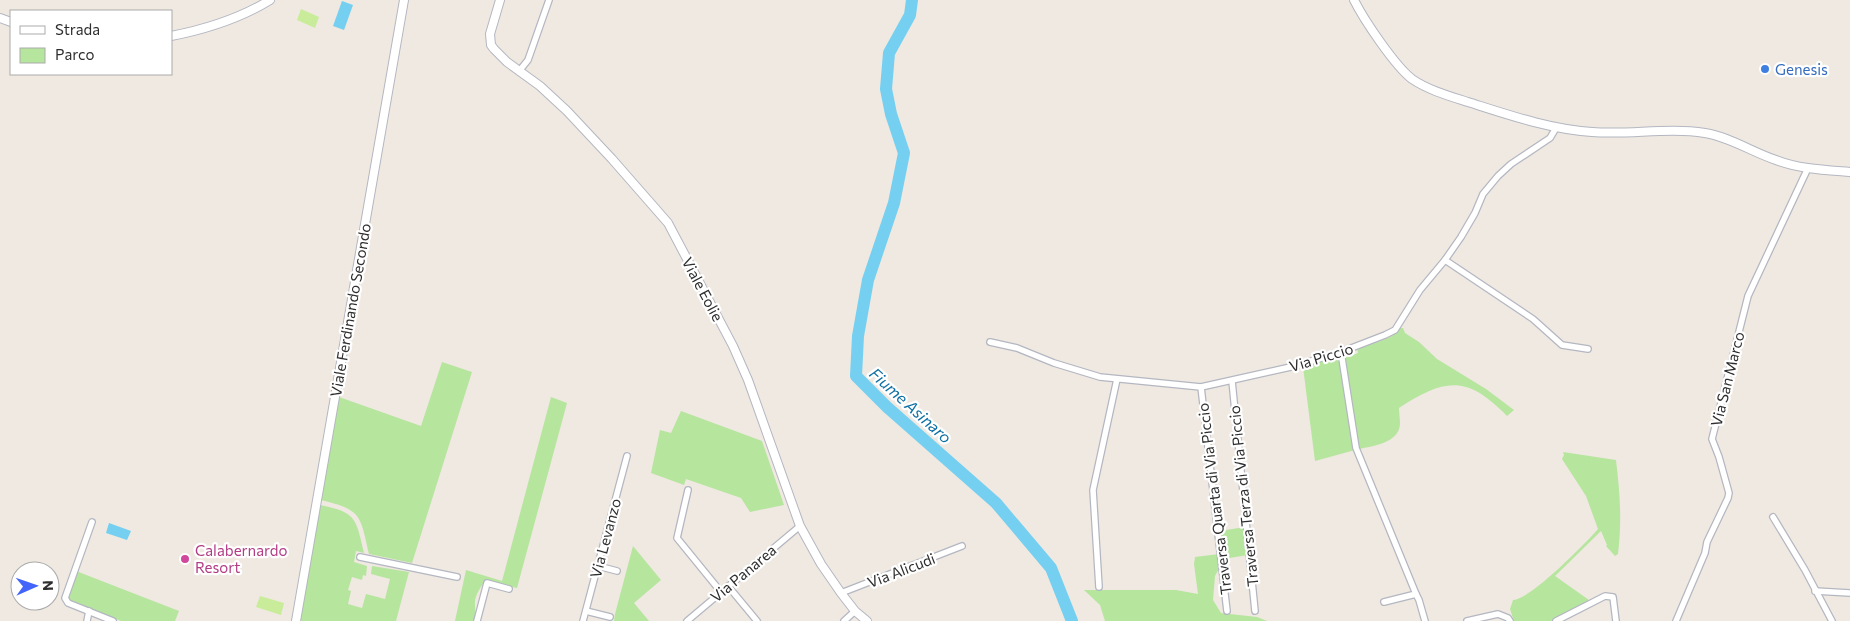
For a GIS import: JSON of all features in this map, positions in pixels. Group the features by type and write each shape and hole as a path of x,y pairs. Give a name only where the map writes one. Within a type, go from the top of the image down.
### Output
{"street":[{"path":"172,36 220,25 270,0"},
{"name":"Viale Ferdinando Secondo","path":"296,621 404,0"},
{"name":"Viale Eolie","path":"500,0 490,34 491,45 507,62 520,70 567,111 668,223 733,346 748,380 800,526 821,564 841,594 855,611 867,621"},
{"path":"520,70 528,60 549,0"},
{"path":"1354,0 1372,29 1406,74 1445,94 1523,120 1556,128 1593,132 1706,133 1791,165 1850,172"},
{"name":"Via Piccio","path":"990,342 1017,348 1081,372 1117,379 1201,387 1295,366 1342,352 1395,330 1420,290 1445,260 1475,213 1484,194 1498,176 1511,164 1550,138 1556,128"},
{"name":"Via San Marco","path":"1676,621 1705,554 1707,542 1728,498 1729,493 1712,439 1748,296 1808,168"},
{"path":"1445,260 1533,319 1562,345 1588,349"},
{"path":"1342,352 1356,448 1426,621"},
{"path":"1099,587 1093,490 1117,379"},
{"name":"Traversa Terza di Via Piccio","path":"1232,381 1255,611"},
{"name":"Traversa Quarta di Via Piccio","path":"1201,387 1227,611"},
{"name":"Via Levanzo","path":"584,621 627,456"},
{"path":"688,490 677,538 721,592"},
{"path":"1773,518 1805,570 1832,621"},
{"path":"92,522 65,595 68,603 113,621"},
{"name":"Via Panarea","path":"687,621 800,526"},
{"name":"Via Alicudi","path":"841,594 962,546"},
{"path":"360,557 457,577"},
{"path":"598,566 617,571"},
{"path":"477,621 487,584 509,589"},
{"path":"728,586 757,621"},
{"path":"1815,591 1850,593"},
{"path":"1384,602 1416,594"},
{"path":"1556,621 1605,596 1612,597 1616,621"},
{"path":"87,621 89,611"},
{"path":"586,611 610,617"},
{"path":"846,620 855,611"},
{"path":"1467,621 1498,614 1508,618 1510,621"}],"green space":[{"path":"301,9 319,17 315,28 297,20"},
{"path":"1400,328 1403,328 1405,333 1419,342 1437,359 1486,389 1514,410 1507,416 1480,393 1455,385 1443,387 1415,398 1399,408 1400,424 1395,436 1378,445 1359,449 1345,355 1351,350 1353,355 1358,353 1357,348 1387,339"},
{"path":"1337,356 1341,360 1355,450 1315,461 1303,367"},
{"path":"442,362 472,372 412,563 369,554 361,522 357,516 345,507 321,500 339,397 421,426"},
{"path":"551,397 567,403 517,588 486,580 480,588 475,601 474,621 455,621 466,570 502,581"},
{"path":"681,411 762,441 784,505 750,512 741,498 686,479 684,485 651,473 660,430 671,433"},
{"path":"1563,452 1616,460 1620,507 1618,554 1615,556 1606,546 1601,531 1555,576 1589,600 1551,621 1514,621 1510,609 1513,600 1521,598 1544,581 1598,529 1586,496 1562,459"},
{"path":"320,505 348,514 356,524 359,532 364,553 356,551 354,562 367,566 366,576 363,575 362,580 352,577 348,590 351,591 348,604 362,608 366,594 385,599 390,579 371,574 372,566 409,572 396,621 300,621"},
{"path":"1245,527 1248,555 1223,559 1220,531"},
{"path":"633,546 661,580 634,603 649,621 614,621 615,614"},
{"path":"1219,554 1220,567 1215,576 1213,600 1221,613 1257,617 1267,621 1105,621 1100,605 1084,590 1176,590 1198,594 1194,564 1195,557"},
{"path":"76,571 179,611 175,621 121,621 71,602 68,598"},
{"path":"260,596 284,603 281,615 256,607"}],"water":[{"path":"342,1 353,5 344,30 333,26"},
{"path":"109,523 131,531 127,540 106,533"}],"waterway":[{"name":"Fiume Asinaro","path":"912,0 910,15 889,53 886,89 891,114 904,153 894,203 868,280 858,336 856,376 887,407 996,503 1051,568 1072,621"}],"place":[{"name":"Genesis","path":"1765,69"},
{"name":"Calabernardo Resort","path":"185,559"}]}
